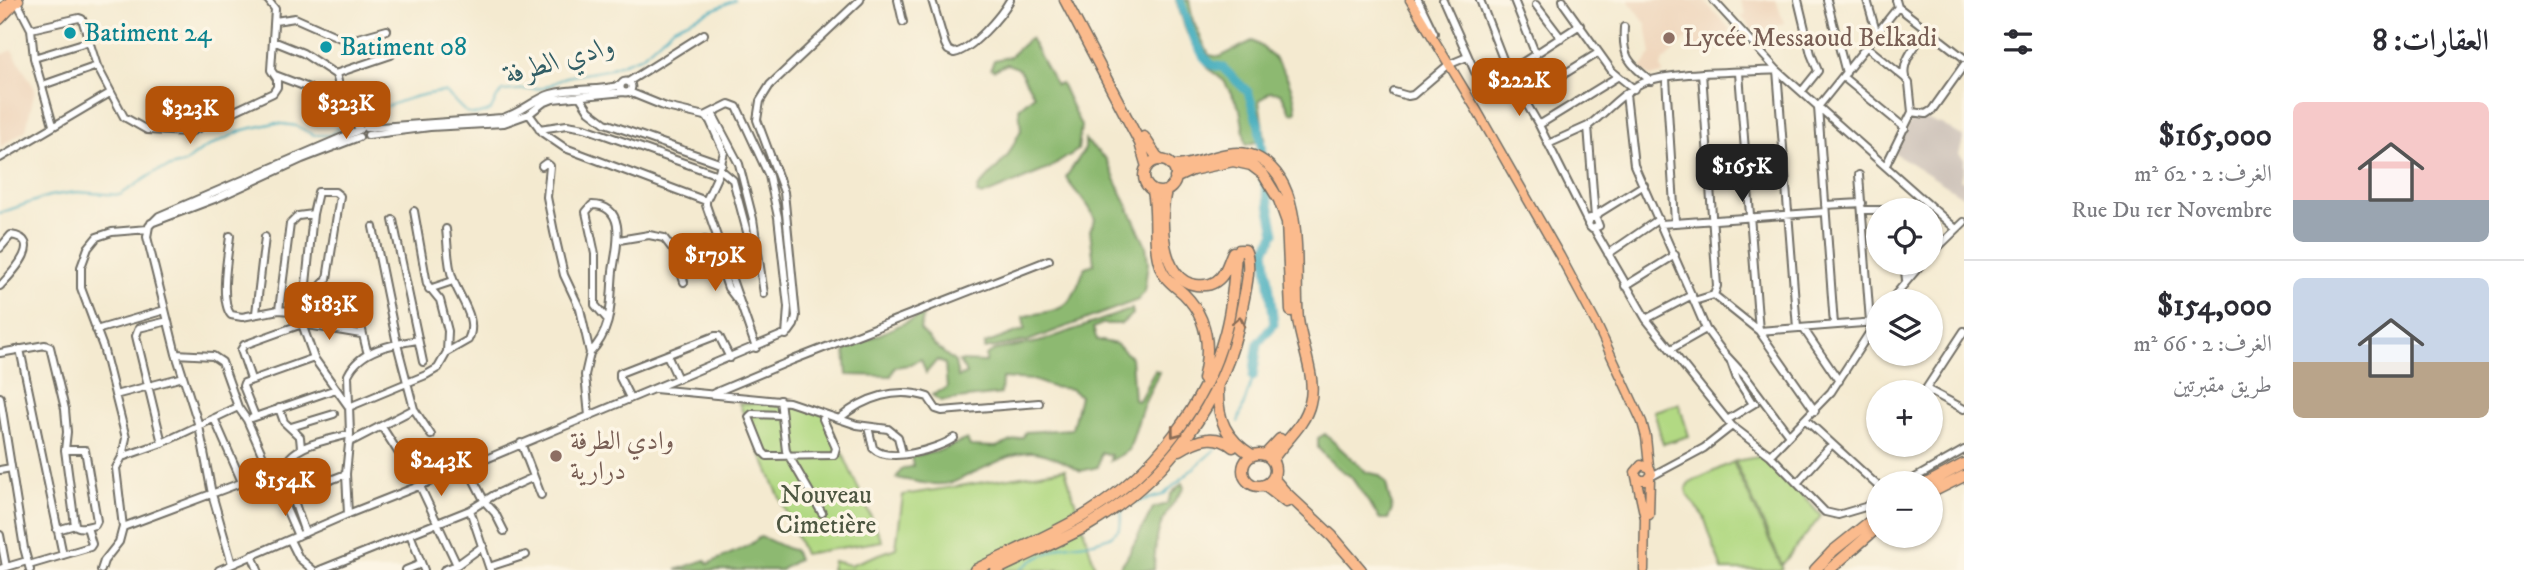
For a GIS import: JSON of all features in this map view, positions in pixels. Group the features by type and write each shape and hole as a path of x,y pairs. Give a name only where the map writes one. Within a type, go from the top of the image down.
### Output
{"highway":[{"path":"1065,0 1140,143 1147,167 1144,179 1153,191 1157,255 1161,269 1168,281 1196,309 1206,332 1207,363 1197,401"},
{"path":"1073,0 1145,140 1159,160 1172,166 1190,165 1228,153 1249,154 1264,162 1282,185 1290,206 1297,243 1298,321 1311,378 1312,396 1302,421 1269,457"},
{"path":"1147,167 1159,160"},
{"path":"1175,178 1192,170 1224,162 1246,163 1259,170 1266,178 1285,214 1288,229 1290,309 1306,393 1300,415 1269,457"},
{"path":"996,570 1086,526 1107,513 1152,476 1176,452 1218,385 1234,345 1244,294 1247,254 1243,249 1232,254 1224,272 1215,283 1196,285 1179,278 1170,267 1167,255 1163,206 1166,191 1175,178 1172,166"},
{"path":"1153,191 1166,191"},
{"path":"975,570 1076,520 1109,499 1158,454 1197,401 1213,369 1226,331 1237,251"},
{"path":"1218,385 1218,408 1224,429 1233,441 1252,454 1269,457"},
{"path":"1176,452 1197,441 1216,439 1234,447 1244,463"},
{"path":"1252,454 1242,470 1247,481 1253,485 1265,485 1281,497 1325,538 1353,570"},
{"path":"1265,485 1273,478 1275,469 1269,457"},
{"path":"1943,475 1964,464"},
{"path":"1943,486 1964,476"},
{"path":"1273,478 1332,536 1361,570"},
{"path":"1815,570 1866,524"},
{"path":"1829,570 1866,538"}],"main road":[{"path":"1410,0 1476,109 1584,300 1642,422 1650,477 1646,570"},
{"path":"0,10 16,1"},
{"path":"0,20 16,1"},
{"path":"1646,570 1645,518 1636,470 1647,444"},
{"path":"1639,466 1649,466"},
{"path":"1636,476 1641,480 1650,477"}],"street":[{"path":"31,29 79,18 84,21 97,66 124,117 147,130 190,132 273,93 277,87 271,70 275,9 268,0"},
{"path":"222,569 348,514 786,335 792,329 796,316 784,192 758,126 758,107 762,95 770,85 860,0"},
{"path":"898,0 903,22"},
{"path":"932,0 945,44 948,50 954,53 964,50 977,38 1010,0"},
{"path":"1418,0 1448,65"},
{"path":"1443,0 1467,57 1481,77 1489,78 1508,72 1580,25"},
{"path":"1479,0 1508,72 1539,125 1590,228 1594,229 1646,319 1732,426 1770,455 1825,512 1838,514 1866,506"},
{"path":"1514,0 1536,55"},
{"path":"1563,0 1617,77 1634,89"},
{"path":"1713,0 1777,70 1956,229"},
{"path":"1798,0 1811,54 1818,71 1802,92"},
{"path":"1828,0 1844,75 1905,128"},
{"path":"1867,0 1877,35"},
{"path":"16,1 31,29 34,58 53,125"},
{"path":"1834,325 1818,107 1877,35 1897,4 1964,58"},
{"path":"1536,5 1561,38"},
{"path":"275,21 295,18 346,41 387,30"},
{"path":"1624,27 1623,50 1626,57 1651,80"},
{"path":"1905,78 1903,69 1927,30"},
{"path":"362,132 504,124 529,114 550,100 626,88 704,34"},
{"path":"34,58 90,41"},
{"path":"273,41 303,53 335,74 338,78 339,100 345,114 362,132"},
{"path":"1867,47 1909,83 1912,112 1886,165"},
{"path":"1524,99 1598,53"},
{"path":"335,74 391,55"},
{"path":"1394,92 1413,95 1448,65 1467,57"},
{"path":"1912,112 1927,114 1932,110 1964,65"},
{"path":"43,85 97,66"},
{"path":"1548,144 1588,126 1626,94 1651,80 1702,73 1777,70"},
{"path":"1777,70 1800,328 1839,381"},
{"path":"1702,73 1717,286 1714,295"},
{"path":"1739,73 1759,331"},
{"path":"274,75 309,89"},
{"path":"1539,125 1617,77"},
{"path":"1665,78 1675,222"},
{"path":"101,570 104,561 119,542 123,527 116,468 122,457 126,438 96,330 81,288 81,267 88,248 97,237 149,226 362,132 502,118 519,112 548,94 604,89 626,88 666,107 705,116 719,138 724,152 720,169 706,201 756,348"},
{"path":"0,158 110,93"},
{"path":"1626,94 1632,157 1706,329 1789,435"},
{"path":"580,97 589,111 605,123 720,169 733,180 754,246 764,295"},
{"path":"705,116 729,104 737,107 769,176 778,217 789,307 786,335"},
{"path":"712,113 739,164 753,219 754,246"},
{"path":"529,114 539,129 565,149 706,201"},
{"path":"539,129 567,125 585,128 720,169"},
{"path":"1588,126 1596,218 1600,223 1594,229"},
{"path":"542,166 547,163 550,166 547,197 554,232 564,275 580,309 590,353 585,375 589,416"},
{"path":"1859,175 1871,289"},
{"path":"1596,218 1599,213 1644,185"},
{"path":"312,306 313,295 327,279 340,196 338,194 318,192 313,214 302,324 314,358 349,407"},
{"path":"590,353 601,340 608,320 612,306 613,272 619,240 616,222 611,213 599,205 589,206 586,215 595,254 595,305 608,320"},
{"path":"1608,254 1660,222 1788,215 1866,206"},
{"path":"349,407 438,368 447,352 448,331 441,303 429,289 414,211"},
{"path":"279,310 290,224 298,216 313,214"},
{"path":"1588,223 1590,218 1596,218"},
{"path":"393,220 423,362"},
{"path":"1943,242 1964,222"},
{"path":"149,226 147,237 176,354 199,426 212,494 232,564"},
{"path":"373,227 397,344 414,409 430,435"},
{"path":"446,229 453,281 466,304 471,333 468,340 447,352"},
{"path":"0,248 11,235 18,236 26,249 24,258 0,286"},
{"path":"619,240 656,235 668,241 684,282"},
{"path":"230,236 225,286 228,312 235,317 279,310 302,313 312,306 355,309 359,313 361,334 368,354"},
{"path":"256,313 265,237"},
{"path":"674,251 705,240 712,242 728,288 741,305"},
{"path":"724,255 754,246"},
{"path":"1625,286 1675,255"},
{"path":"714,393 1049,260"},
{"path":"1905,275 1906,280"},
{"path":"1899,289 1911,275"},
{"path":"429,289 453,281"},
{"path":"1646,319 1693,298 1714,295 1759,331 1815,411"},
{"path":"96,330 165,310"},
{"path":"163,443 136,336 137,331 168,321"},
{"path":"1759,331 1866,323"},
{"path":"251,379 242,347 302,324 361,334"},
{"path":"1671,349 1706,329"},
{"path":"1932,380 1964,331"},
{"path":"630,398 620,378 621,373 715,336 719,337 730,358"},
{"path":"1770,455 1815,411 1839,381 1866,337"},
{"path":"348,514 348,375 352,367 368,354 418,340"},
{"path":"0,353 45,345 50,348 65,409 65,450 75,525"},
{"path":"20,349 64,555"},
{"path":"176,354 218,358 222,362 238,407 247,420 302,535"},
{"path":"667,355 678,379"},
{"path":"256,416 244,383 314,358"},
{"path":"1730,359 1737,379 1753,404"},
{"path":"115,394 183,377"},
{"path":"247,420 336,389"},
{"path":"654,389 780,400 892,431 898,437 902,453"},
{"path":"840,418 860,403 895,393 928,397 936,409 942,411 1039,403"},
{"path":"1727,419 1762,398"},
{"path":"1943,399 1964,409"},
{"path":"780,400 784,443 788,456 822,513"},
{"path":"0,402 29,565"},
{"path":"122,457 163,443 238,407"},
{"path":"279,408 284,422 300,437 302,448"},
{"path":"350,442 414,409"},
{"path":"291,427 334,414"},
{"path":"781,415 752,414 749,419 764,454 771,457 832,456 837,449 823,419"},
{"path":"214,418 243,482"},
{"path":"1806,420 1866,475"},
{"path":"868,426 876,451 884,455 935,449 954,439"},
{"path":"1650,477 1704,449 1732,426"},
{"path":"382,427 398,452"},
{"path":"302,535 284,472 285,465 302,448 350,434"},
{"path":"521,443 541,495"},
{"path":"1798,482 1832,444"},
{"path":"57,530 75,525 87,527 95,525 97,521 85,450 65,450"},
{"path":"1927,471 1964,450"},
{"path":"1649,466 1672,464"},
{"path":"467,467 504,531"},
{"path":"0,470 11,468"},
{"path":"123,527 271,472"},
{"path":"292,495 346,474"},
{"path":"320,570 470,510 534,477"},
{"path":"420,486 457,565"},
{"path":"470,510 490,568 526,555"},
{"path":"0,535 3,568 29,565 90,547 92,544 87,527"},
{"path":"406,570 422,567 410,534"},
{"path":"290,540 302,561 313,570"},
{"path":"443,570 457,565 483,546"},
{"path":"252,555 258,570"}],"shaded area":[{"name":"Lycée Messaoud Belkadi","path":"1628,0 1703,0 1731,30 1710,52 1697,54 1690,36 1664,60 1661,66 1663,74 1651,77 1641,69 1651,54 1646,24"},
{"path":"1740,0 1776,0 1784,23 1756,34 1741,16 1746,14"},
{"path":"12,50 35,89 26,130 0,147 0,56"},
{"path":"1913,116 1941,124 1964,137 1959,154 1964,159 1964,170 1960,179 1964,182 1964,197 1895,153"}],"green space":[{"path":"1176,0 1189,0 1193,21 1209,55 1220,57 1252,41 1269,53 1283,70 1292,91 1296,112 1291,113 1281,93 1270,92 1259,101 1265,139 1246,145 1240,109 1224,81 1209,69 1187,33"},
{"path":"1030,38 1056,85 1061,83 1081,126 1078,150 1048,169 982,196 977,194 978,188 1007,157 1021,130 1019,108 1034,95 1018,68 1007,64 994,70 991,68 994,60 1009,57"},
{"path":"1085,140 1106,159 1146,246 1148,263 1144,292 1138,300 1028,341 984,349 985,344 1025,329 1023,317 1065,305 1074,294 1085,267 1094,264 1090,230 1095,220 1066,177 1085,149"},
{"path":"1132,309 1133,314 1121,324 1102,324 1093,328 1097,340 1116,344 1131,357 1134,400 1138,401 1155,370 1159,372 1143,406 1129,450 1110,461 1111,455 1101,452 1098,467 1081,471 1050,456 1028,452 1006,458 950,483 930,484 896,478 902,469 913,466 911,456 936,452 967,439 970,446 996,447 1023,437 1025,432 1072,429 1080,396 1071,389 1052,387 1033,380 1002,378 1001,394 941,401 932,395 947,388 945,364 937,360 926,373 921,359 895,367 891,376 847,375 845,350 924,314 920,329 955,362 958,377 967,374 959,361 986,362 986,355 995,350 1039,342"},
{"name":"Nouveau Cimetière","path":"739,403 786,404 825,414 882,541 804,554"},
{"path":"1679,404 1689,436 1663,444 1654,411"},
{"path":"1325,434 1366,472 1379,475 1386,483 1392,510 1388,519 1380,519 1351,477 1333,464 1318,448 1318,438"},
{"path":"1763,456 1786,476 1821,516 1782,565 1735,461"},
{"path":"1733,462 1782,567 1781,570 1722,570 1704,517 1688,496 1686,489 1689,483"},
{"path":"1065,469 1096,570 831,570 833,561 850,565 896,548 903,495"},
{"path":"1182,483 1184,488 1160,526 1154,570 1118,570 1153,508 1167,504 1171,494"},
{"path":"760,537 794,550 798,559 781,570 676,570 705,560 708,564 748,546"}],"waterway":[{"name":"وادي الطرفة","path":"358,119 411,98 445,92 469,114 482,114 491,110 503,91 544,88 566,77 606,70 642,56 674,27 735,0"},
{"path":"1180,0 1192,35 1204,57 1212,65 1222,67 1248,92 1259,126 1262,155"},
{"name":"وادي الطرفة","path":"0,213 49,196 76,192 120,195 157,171 185,163 203,149 243,130 275,123 297,126 314,135 330,135 347,121"},
{"path":"1253,377 1258,343 1274,324 1265,250 1275,233 1264,180"},
{"path":"1238,422 1253,377"},
{"path":"1020,570 1033,560 1063,546 1110,537 1120,528 1122,511 1132,503 1163,495 1219,446"}],"place":[{"name":"Batiment 24","path":"70,33"},
{"name":"Lycée Messaoud Belkadi","path":"1669,38"},
{"name":"Batiment 08","path":"326,47"},
{"name":"وادي الطرفة درارية","path":"556,456"}]}
